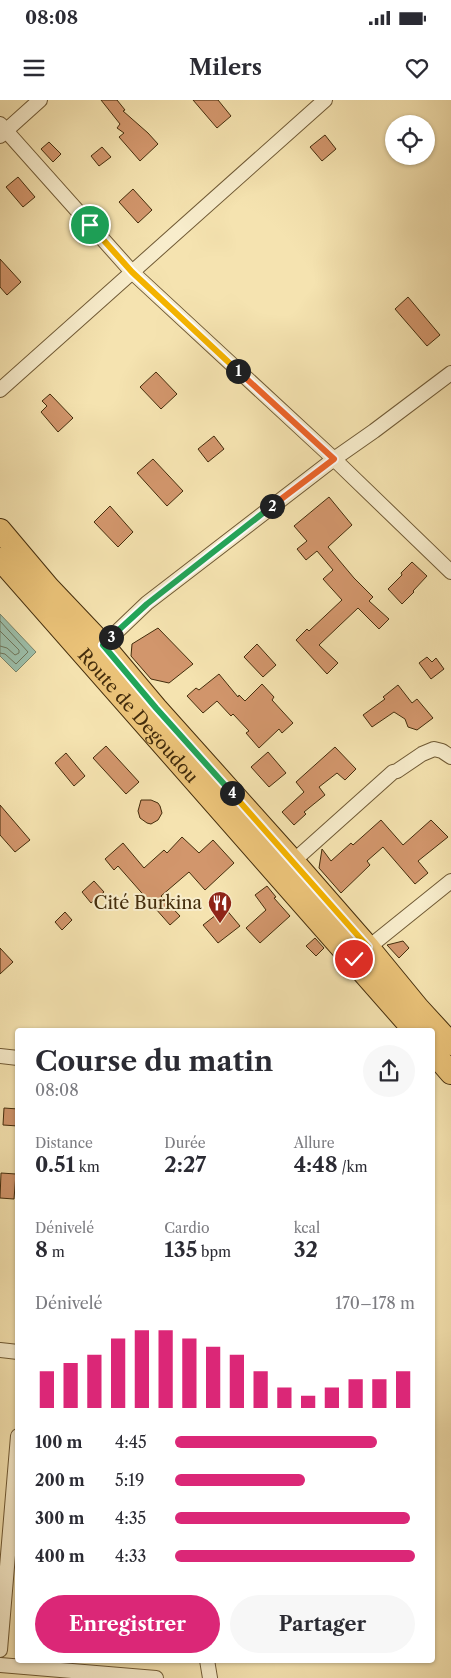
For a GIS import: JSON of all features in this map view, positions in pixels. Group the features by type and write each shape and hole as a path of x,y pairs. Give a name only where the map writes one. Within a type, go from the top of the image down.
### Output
{"main road":[{"name":"Route de Degoudou","path":"0,530 48,587 103,645 285,868"},
{"name":"Route de Degoudou","path":"0,559 361,953 418,1008 427,1028"},
{"name":"Route de Degoudou","path":"361,953 413,1028"},
{"name":"Route de Degoudou","path":"435,1044 441,1057"}],"street":[{"path":"40,100 2,130 132,272 334,459 451,572"},
{"path":"0,390 325,100"},
{"path":"103,645 147,604 334,459 451,372"},
{"path":"285,868 393,772 422,754 434,749 442,751 451,757"},
{"path":"361,953 451,881"},
{"path":"0,1056 15,1058"},
{"path":"0,1350 15,1352"},
{"path":"0,1650 15,1472"},
{"path":"207,1663 210,1678"},
{"path":"0,1665 103,1666 156,1678"}],"water":[{"path":"0,614 36,652 16,672 0,656"}],"building":[{"path":"101,100 117,100 125,110 123,111 158,144 140,161 119,137 124,133 117,128 120,124"},
{"path":"193,100 218,100 231,116 217,128"},
{"path":"325,135 336,149 322,161 310,147"},
{"path":"49,142 61,154 53,162 41,149"},
{"path":"102,147 111,157 99,166 91,156"},
{"path":"18,177 35,197 23,207 6,187"},
{"path":"133,189 152,210 138,223 119,202"},
{"path":"0,259 21,282 7,295 0,287"},
{"path":"408,297 440,335 427,346 395,309"},
{"path":"156,372 177,394 161,409 140,387"},
{"path":"50,394 73,418 58,432 41,412 47,406 42,401"},
{"path":"214,436 224,449 208,462 198,449"},
{"path":"153,459 183,491 167,506 137,473"},
{"path":"329,497 352,525 328,547 373,597 369,601 389,619 379,629 358,608 319,645 338,663 327,674 296,640 307,629 309,631 342,600 323,579 333,570 317,551 306,560 297,549 307,541 294,526"},
{"path":"110,506 133,532 118,547 94,522"},
{"path":"412,562 427,576 402,604 388,589"},
{"path":"158,628 193,664 169,683 151,679 131,656 132,644"},
{"path":"257,644 276,665 263,677 244,657"},
{"path":"427,657 432,662 436,658 444,669 431,679 419,663"},
{"path":"219,674 238,697 239,695 245,701 262,684 274,697 272,700 293,723 282,733 279,729 259,748 246,733 249,731 217,701 203,713 187,696 196,688 199,690"},
{"path":"398,685 412,703 417,699 433,718 417,730 408,727 405,719 394,712 372,727 363,715 385,699 383,697"},
{"path":"106,746 139,782 126,794 93,758"},
{"path":"335,747 356,769 345,780 337,773 319,787 325,795 304,812 306,814 294,825 282,812 304,792 296,782"},
{"path":"268,752 286,773 269,787 251,767"},
{"path":"66,753 85,776 74,786 55,763"},
{"path":"141,800 151,800 158,803 162,813 158,820 151,824 140,818 138,811"},
{"path":"0,805 30,840 15,852 0,835"},
{"path":"381,820 403,845 431,820 448,837 418,861 428,873 415,884 383,847 367,861 370,865 341,893 319,868 322,849 331,861 351,843 353,845"},
{"path":"182,837 199,853 213,840 234,863 205,890 189,872 161,896 180,916 170,925 118,866 114,870 105,859 123,843 144,868 164,850 167,853"},
{"path":"94,881 104,892 91,903 82,892"},
{"path":"267,886 276,897 274,898 290,916 260,943 246,928 266,910 255,895"},
{"path":"225,908 240,926 218,943 203,925"},
{"path":"65,912 72,920 62,930 55,922"},
{"path":"315,938 324,948 316,956 306,946"},
{"path":"403,941 409,948 399,958 387,945"},
{"path":"0,948 13,962 0,974"},
{"path":"4,1108 15,1109 15,1126 3,1125"},
{"path":"1,1173 15,1174 14,1199 0,1198"}],"place":[{"name":"Cité Burkina","path":"220,924"}],"route":[{"path":"90,225 132,272 334,459 147,604 103,645 156,708 368,947 354,959"}]}
